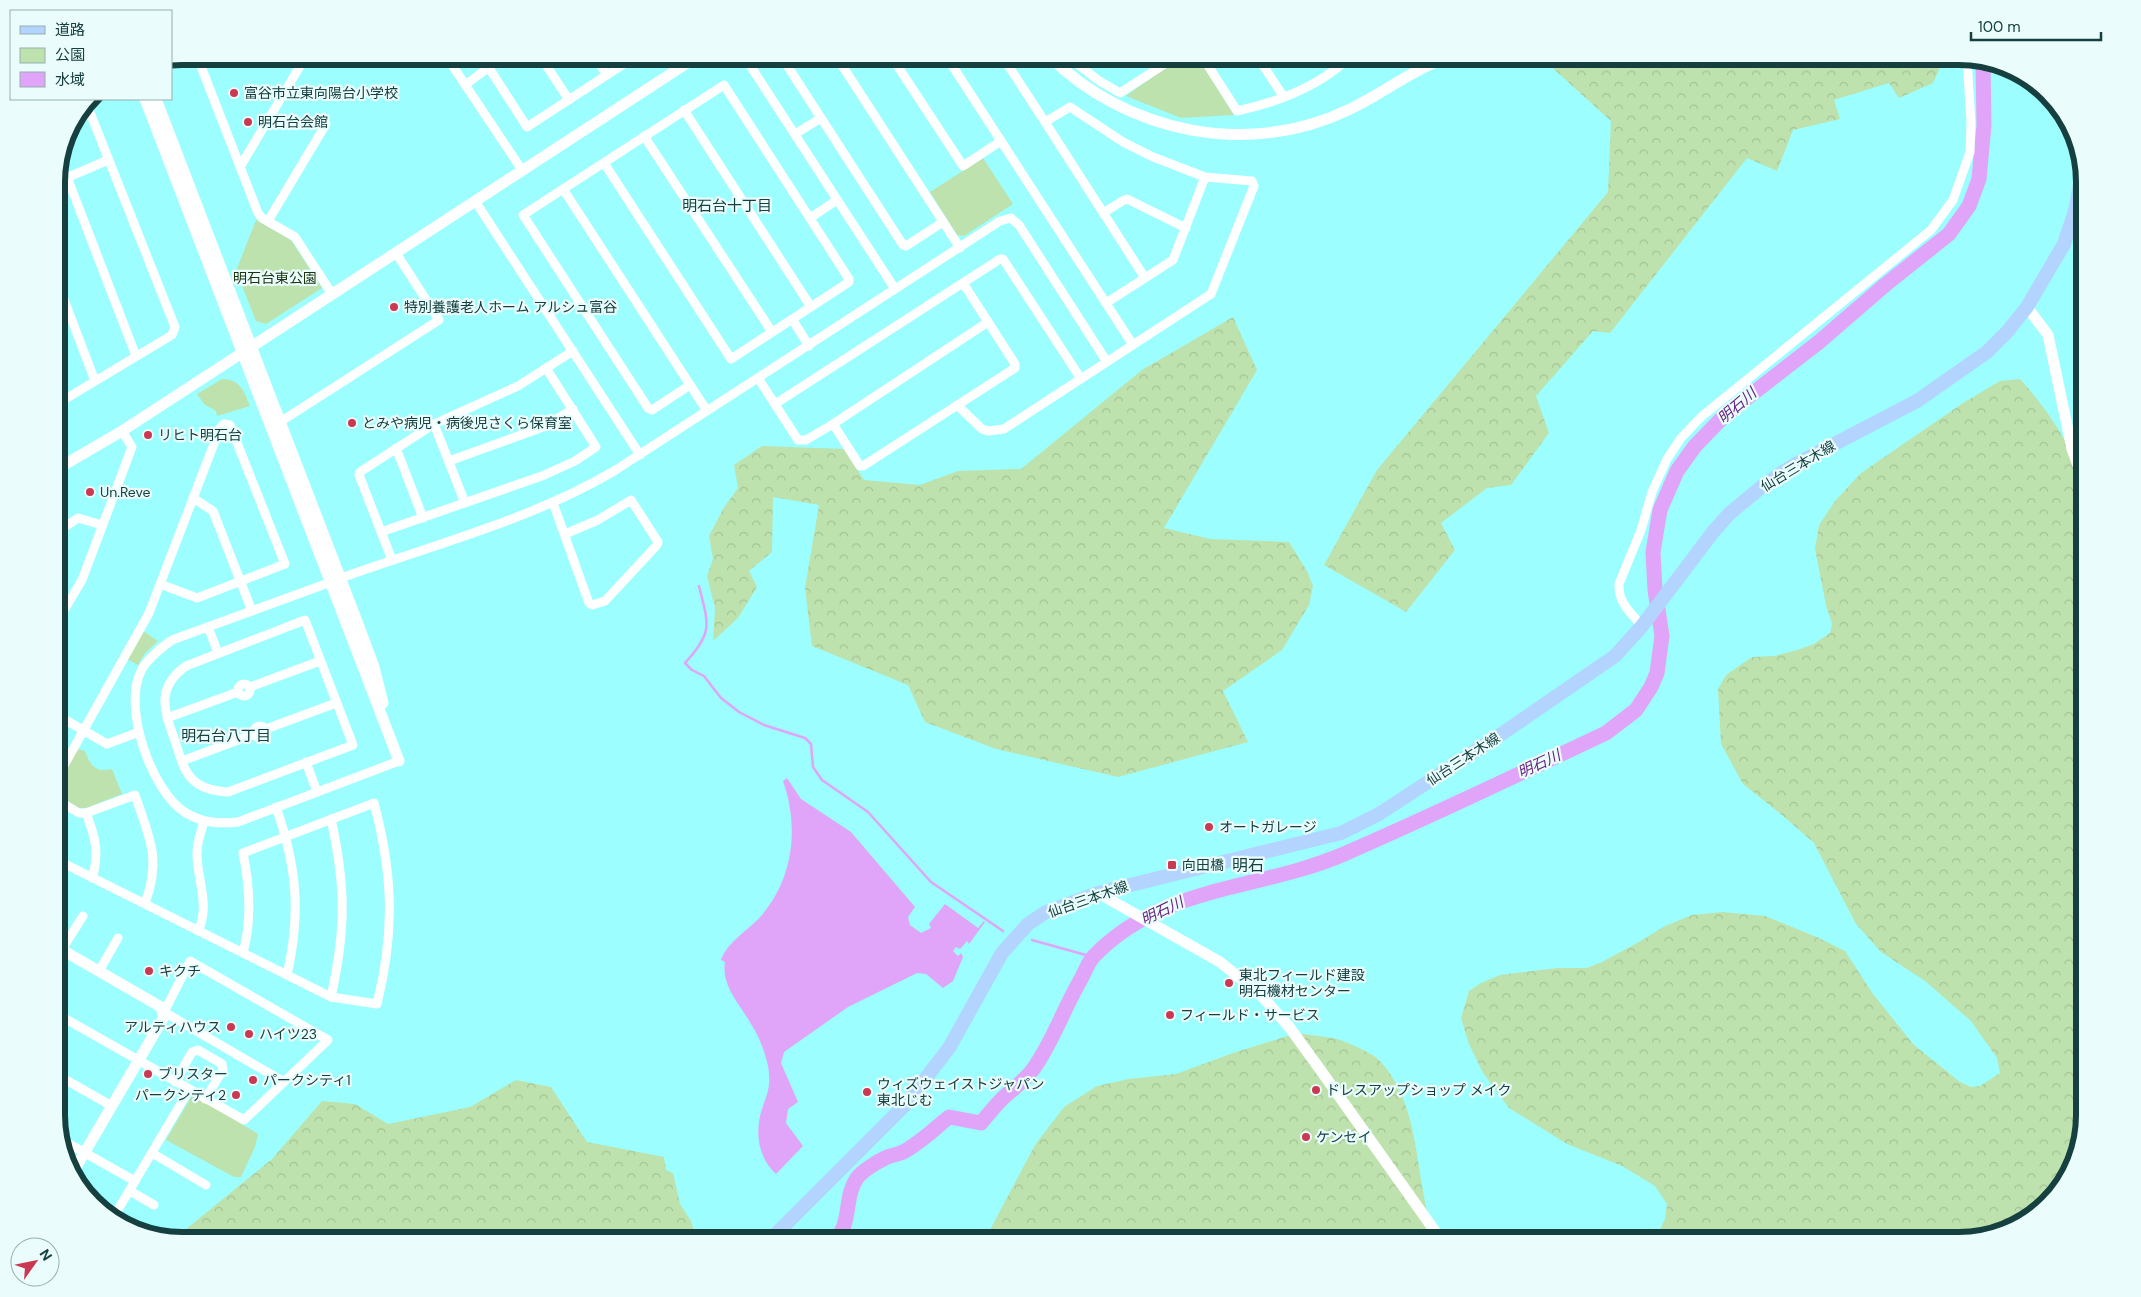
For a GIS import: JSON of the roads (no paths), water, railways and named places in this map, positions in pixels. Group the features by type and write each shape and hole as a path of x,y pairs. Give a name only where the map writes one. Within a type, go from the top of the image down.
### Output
{"main road":[{"name":"仙台三本木線","path":"778,1232 905,1105 931,1073 950,1048 1002,952 1020,931 1046,912 1098,893 1298,845 1341,833 1358,826 1500,735 1595,671 1627,644 1717,528 1730,514 1765,484 1794,465 1917,402 1987,352 2027,308 2064,244 2076,206"}],"street":[{"path":"200,65 258,213 295,237 332,294"},
{"path":"240,167 301,65"},
{"path":"452,65 522,170"},
{"path":"465,85 493,65"},
{"path":"546,65 569,100"},
{"path":"600,65 607,75"},
{"path":"489,68 527,127 622,65"},
{"path":"65,464 122,430 247,350 684,65"},
{"path":"750,65 895,289"},
{"path":"787,65 903,244 906,246 943,222"},
{"path":"842,65 960,248"},
{"path":"897,65 963,166 1001,141"},
{"path":"952,65 1133,345"},
{"path":"1008,65 1146,278"},
{"path":"1059,65 1108,102 1137,116 1192,132 1247,135 1282,131 1327,120 1364,102 1412,73 1431,65"},
{"path":"1079,65 1120,94 1164,65"},
{"path":"1208,65 1237,111 1265,105 1314,84 1341,65"},
{"path":"1264,65 1283,96"},
{"path":"1645,622 1624,605 1619,592 1619,584 1642,530 1652,492 1667,459 1700,417 1931,230 1953,200 1970,152 1971,123 1967,66"},
{"path":"604,163 731,359 849,282 849,279 724,85 523,215 648,408 652,410 690,385"},
{"path":"145,100 247,350 336,580"},
{"path":"156,100 247,350 280,422 336,580 398,761 238,822 221,824 204,821 184,812 169,799 159,784 139,732 134,702 136,686 142,670 150,658 172,640 336,580 552,503 593,484 1006,218 1015,220 1107,362"},
{"path":"957,405 982,429 988,431 998,430 1010,425 1211,294 1214,291 1254,186 1252,181 1205,177 1143,153 1123,142 1070,106 1045,122"},
{"path":"684,110 811,306"},
{"path":"65,399 172,335 175,327 90,111"},
{"path":"795,134 820,118"},
{"path":"268,221 326,124"},
{"path":"644,136 772,332"},
{"path":"108,160 67,178 136,356"},
{"path":"1106,303 1173,260 1205,177"},
{"path":"563,189 707,411"},
{"path":"810,218 837,200"},
{"path":"1103,213 1127,200 1186,228"},
{"path":"475,201 640,455"},
{"path":"280,422 439,320 396,253"},
{"path":"775,404 1000,259 1003,260 1081,378"},
{"path":"833,424 860,466 863,466 1015,368 1016,364 963,283"},
{"path":"65,304 95,381"},
{"path":"2027,308 2048,335 2072,450 2076,460"},
{"path":"792,319 809,346"},
{"path":"758,378 798,440 806,440 988,322"},
{"path":"392,560 359,475 360,472 434,424 518,386 572,351"},
{"path":"381,532 553,471 575,461 596,447 546,368"},
{"path":"449,461 535,430 572,409"},
{"path":"65,762 149,612 220,428 224,424 230,425 285,564 197,598 160,584"},
{"path":"434,424 465,503"},
{"path":"65,607 82,580 132,447 122,430"},
{"path":"396,448 423,518"},
{"path":"193,498 213,510 252,611"},
{"path":"552,503 592,605 605,601 658,542 631,500 598,520 565,534"},
{"path":"65,526 78,518 102,525"},
{"path":"305,620 352,745 228,792 214,791 198,783 186,771 164,706 170,682 177,673 186,666 218,653 305,620"},
{"path":"208,627 218,653"},
{"path":"167,718 238,692 242,696 246,695 250,688 320,661"},
{"path":"182,761 254,734 254,730 259,726 266,729 336,703"},
{"path":"65,720 107,744 139,732"},
{"path":"306,762 317,792"},
{"path":"65,805 79,814 86,813 135,795 154,854 152,884 145,903"},
{"path":"65,864 145,903 243,954 331,997 377,1004 386,966 390,926 389,883 384,840 374,803 244,853 248,874 250,905 248,936 243,954"},
{"path":"276,807 293,864 296,890 294,947 287,975"},
{"path":"86,813 97,848 97,863 92,878"},
{"path":"331,820 342,877 343,909 342,940 331,997"},
{"path":"198,931 204,918 204,907 196,855 204,821"},
{"path":"1098,893 1131,914 1220,962 1260,994 1290,1028 1436,1232"},
{"path":"65,941 83,916"},
{"path":"99,971 118,938"},
{"path":"65,954 99,971 161,1007 164,1012 284,1082"},
{"path":"65,1019 139,1060 189,1090 244,1120 328,1040 190,961 164,1012 164,1017 139,1060 112,1106 85,1153 77,1166"},
{"path":"175,1082 192,1052 198,1050 222,1064 223,1070 205,1099"},
{"path":"65,1079 112,1106"},
{"path":"117,1212 189,1090"},
{"path":"69,1144 136,1181"},
{"path":"152,1153 206,1185"},
{"path":"130,1191 154,1205"}],"water":[{"path":"787,778 801,799 851,832 915,907 908,917 910,925 921,933 931,928 929,924 945,904 978,928 985,922 969,944 967,941 960,949 956,947 953,951 958,956 961,953 963,957 953,981 943,988 926,974 917,973 848,1007 784,1052 781,1063 798,1102 788,1109 786,1123 803,1146 776,1174 767,1163 761,1151 758,1137 760,1114 769,1083 767,1061 757,1034 732,994 726,979 725,962 721,960 734,941 762,915 773,900 787,868 792,833 788,798 783,781"}],"waterway":[{"name":"明石川","path":"840,1232 846,1219 850,1194 857,1178 862,1172 885,1158 901,1153 909,1148 949,1117 981,1123 1001,1100 1027,1077 1047,1047 1090,961 1121,932 1150,915 1181,902 1311,866 1344,854 1443,810 1606,733 1636,710 1651,687 1657,673 1662,636 1655,590 1653,552 1660,510 1677,471 1695,446 1725,415 1819,342 1885,285 1949,234 1969,206 1979,179 1984,125 1983,68"},
{"path":"699,586 705,611 706,628 700,644 685,663 692,670 704,676 721,698 739,712 764,725 805,738 811,744 813,767 822,780 868,812 931,882 1003,931"},
{"path":"1032,940 1093,957"}],"place":[{"name":"富谷市立東向陽台小学校","path":"234,93"},
{"name":"明石台会館","path":"248,122"},
{"name":"特別養護老人ホーム アルシュ富谷","path":"394,307"},
{"name":"とみや病児・病後児さくら保育室","path":"352,423"},
{"name":"リヒト明石台","path":"148,435"},
{"name":"Un.Reve","path":"90,492"},
{"name":"オートガレージ","path":"1209,827"},
{"name":"向田橋","path":"1172,865"},
{"name":"キクチ","path":"149,971"},
{"name":"東北フィールド建設 明石機材センター","path":"1229,983"},
{"name":"フィールド・サービス","path":"1170,1015"},
{"name":"アルティハウス","path":"231,1027"},
{"name":"ハイツ23","path":"249,1034"},
{"name":"ブリスター","path":"148,1074"},
{"name":"パークシティ1","path":"253,1080"},
{"name":"ドレスアップショップ メイク","path":"1316,1090"},
{"name":"ウィズウェイストジャパン 東北じむ","path":"867,1092"},
{"name":"パークシティ2","path":"236,1095"},
{"name":"ケンセイ","path":"1306,1137"}],"district":[{"name":"明石台十丁目","path":"727,206"},
{"name":"明石台八丁目","path":"226,736"},
{"name":"明石","path":"1248,865"}],"park label":[{"name":"明石台東公園","path":"275,278"}]}
